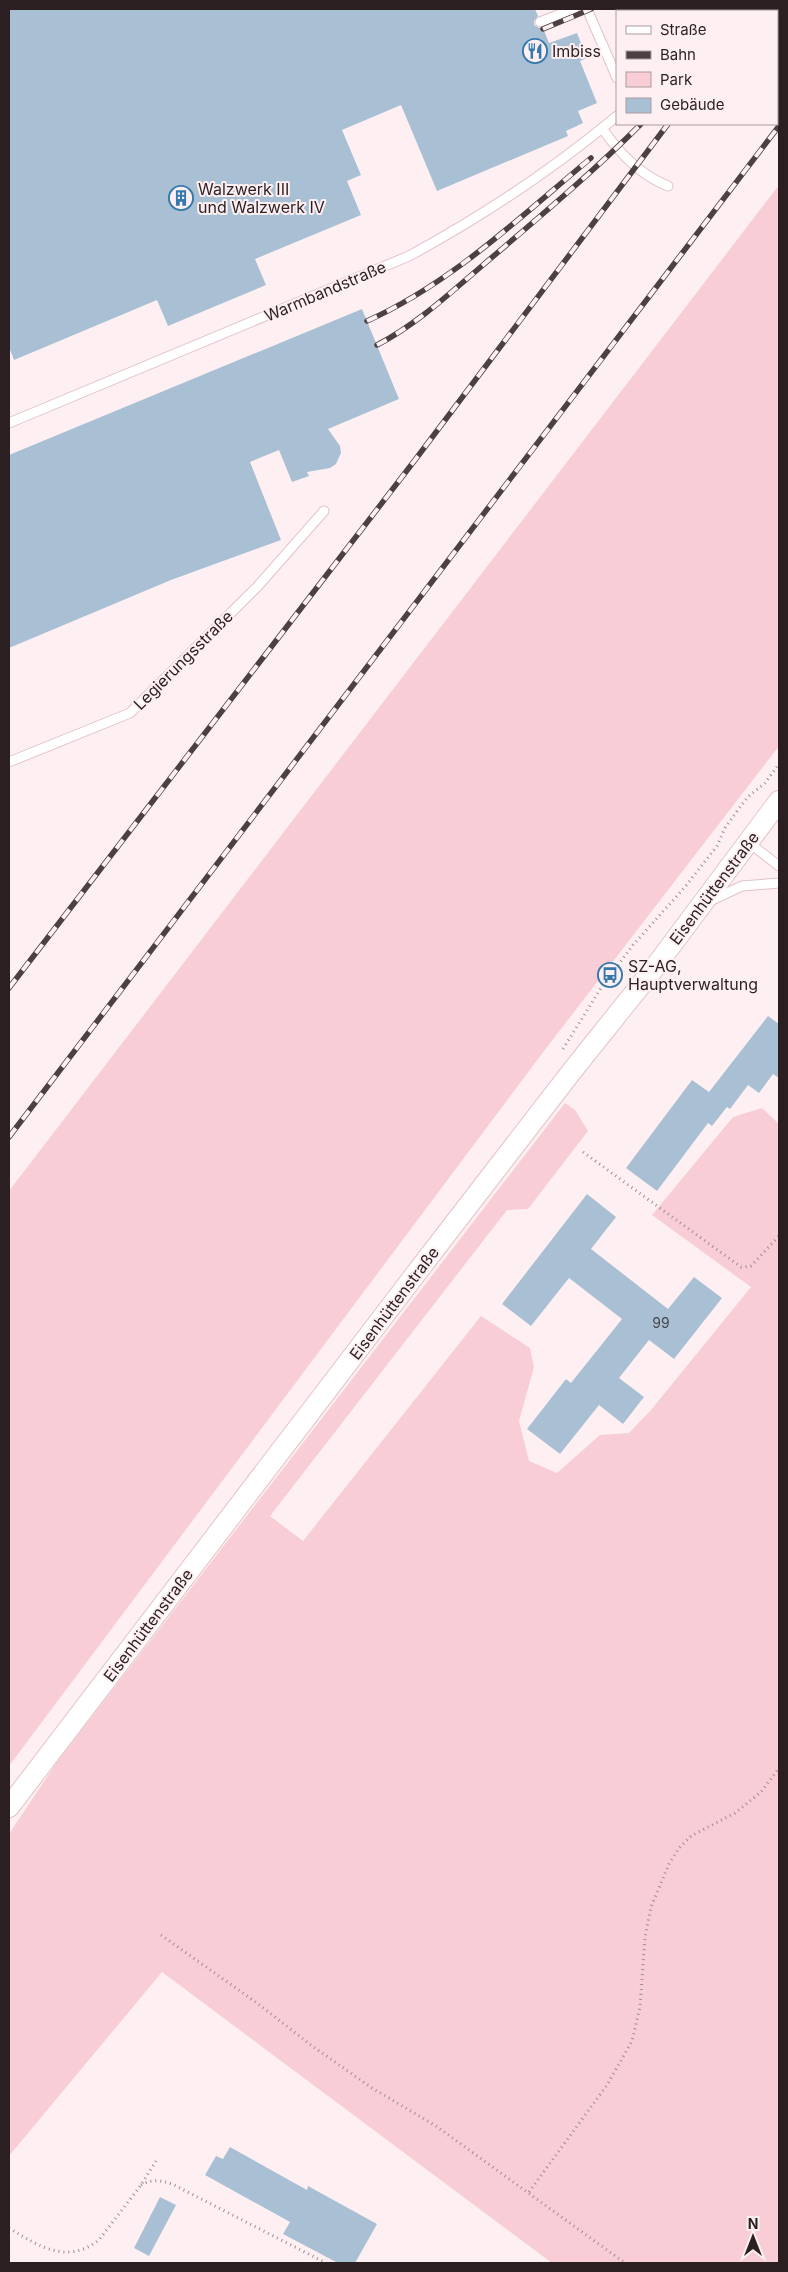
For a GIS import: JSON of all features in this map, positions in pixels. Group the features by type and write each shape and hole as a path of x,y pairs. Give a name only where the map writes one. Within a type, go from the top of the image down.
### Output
{"street":[{"name":"Eisenhüttenstraße","path":"9,1807 481,1189 652,971 779,801"}],"lane":[{"path":"540,22 574,9"},
{"path":"587,9 616,76"},
{"name":"Warmbandstraße","path":"9,423 409,256 446,236 551,168 616,117"},
{"path":"602,128 611,142 635,166 652,180 668,186"},
{"name":"Legierungsstraße","path":"9,762 130,713 257,587 324,511"},
{"path":"748,842 779,866"},
{"path":"701,905 742,886 779,883"}],"path":[{"path":"583,1152 741,1267 751,1266 779,1236"},
{"path":"529,2192 607,2085 632,2041 640,2007 645,1937 651,1907 669,1864 679,1848 691,1836 736,1813 761,1792 779,1768"},
{"path":"161,1935 372,2088 436,2126 625,2263"},
{"path":"9,2228 49,2250 69,2253 90,2247 99,2240 141,2186 156,2162"},
{"path":"141,2186 149,2181 159,2180 172,2184 326,2263"}],"green space":[{"path":"779,185 779,746 544,1051 9,1766 9,1191"},
{"path":"565,1103 575,1110 588,1131 528,1209 507,1210 270,1516 303,1541 481,1316 530,1348 534,1367 519,1421 529,1461 557,1473 600,1435 629,1433 651,1410 751,1287 652,1215 733,1117 762,1108 779,1124 779,2263 552,2263 162,1972 9,2156 9,1834 57,1762"}],"building":[{"name":"Walzwerk III und Walzwerk IV","path":"9,9 535,9 538,16 534,21 534,25 543,28 549,43 577,33 587,58 580,61 597,103 578,111 583,123 566,131 568,136 437,191 401,105 342,130 361,175 347,181 361,215 255,259 266,285 168,326 157,300 14,360 9,347"},
{"path":"362,309 399,399 328,429 340,446 341,453 336,464 330,468 307,472 309,476 292,482 279,450 250,462 281,540 171,580 9,648 9,455"},
{"path":"768,1016 779,1024 779,1078 773,1074 759,1093 748,1085 730,1109 727,1107 712,1126 708,1123 657,1191 626,1168 692,1080 709,1092"},
{"path":"587,1194 616,1217 591,1249 668,1309 694,1277 722,1298 674,1359 649,1340 619,1378 644,1397 623,1424 599,1405 560,1454 527,1429 566,1379 571,1383 622,1319 569,1278 531,1326 502,1304"},
{"path":"230,2147 307,2190 308,2186 377,2224 355,2263 338,2263 283,2234 290,2222 205,2175 216,2156 223,2159"},
{"path":"160,2197 176,2205 149,2256 134,2248"}],"railway":[{"path":"543,29 591,9"},
{"path":"377,345 406,328 445,298 564,196 640,125"},
{"path":"9,988 415,460 667,125"},
{"path":"9,1137 779,126"},
{"path":"367,321 428,288 457,268 512,225 591,158"}],"place":[{"name":"Imbiss","path":"535,51"},
{"name":"Walzwerk III und Walzwerk IV","path":"181,198"},
{"name":"SZ-AG, Hauptverwaltung","path":"610,975"}]}
